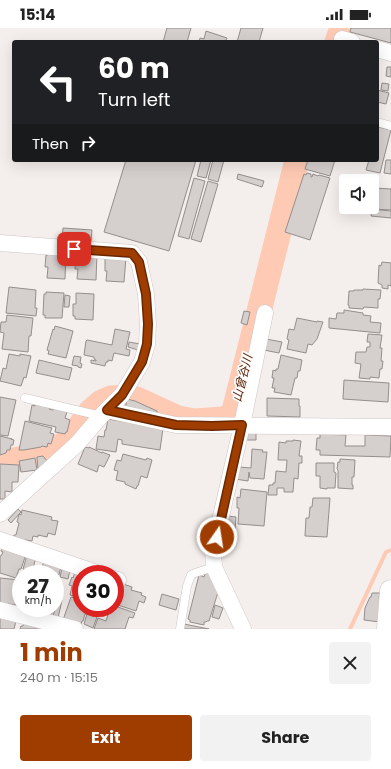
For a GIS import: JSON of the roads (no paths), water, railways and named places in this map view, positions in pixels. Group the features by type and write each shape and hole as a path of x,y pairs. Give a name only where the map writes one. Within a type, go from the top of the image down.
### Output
{"highway":[{"path":"388,629 391,591"}],"street":[{"path":"379,50 391,53"},
{"path":"0,243 132,253 139,262 146,294 148,324 147,344 142,362 104,408 77,444 0,514"},
{"path":"243,629 214,567 213,551 266,312"},
{"path":"104,408 176,425 391,427"},
{"path":"0,540 74,565"},
{"path":"0,610 75,629"}],"lane":[{"path":"379,123 391,126"},
{"path":"24,398 104,408"},
{"path":"180,629 187,586 191,575 214,567"}],"waterway":[{"name":"山曾谷川","path":"338,40 342,28"},
{"name":"山曾谷川","path":"0,463 46,453 60,447 72,437 91,411 100,403 111,398 126,397 137,399 178,418 195,421 223,419 230,416 234,411 296,162"},
{"path":"350,629 386,552 391,550"}]}
